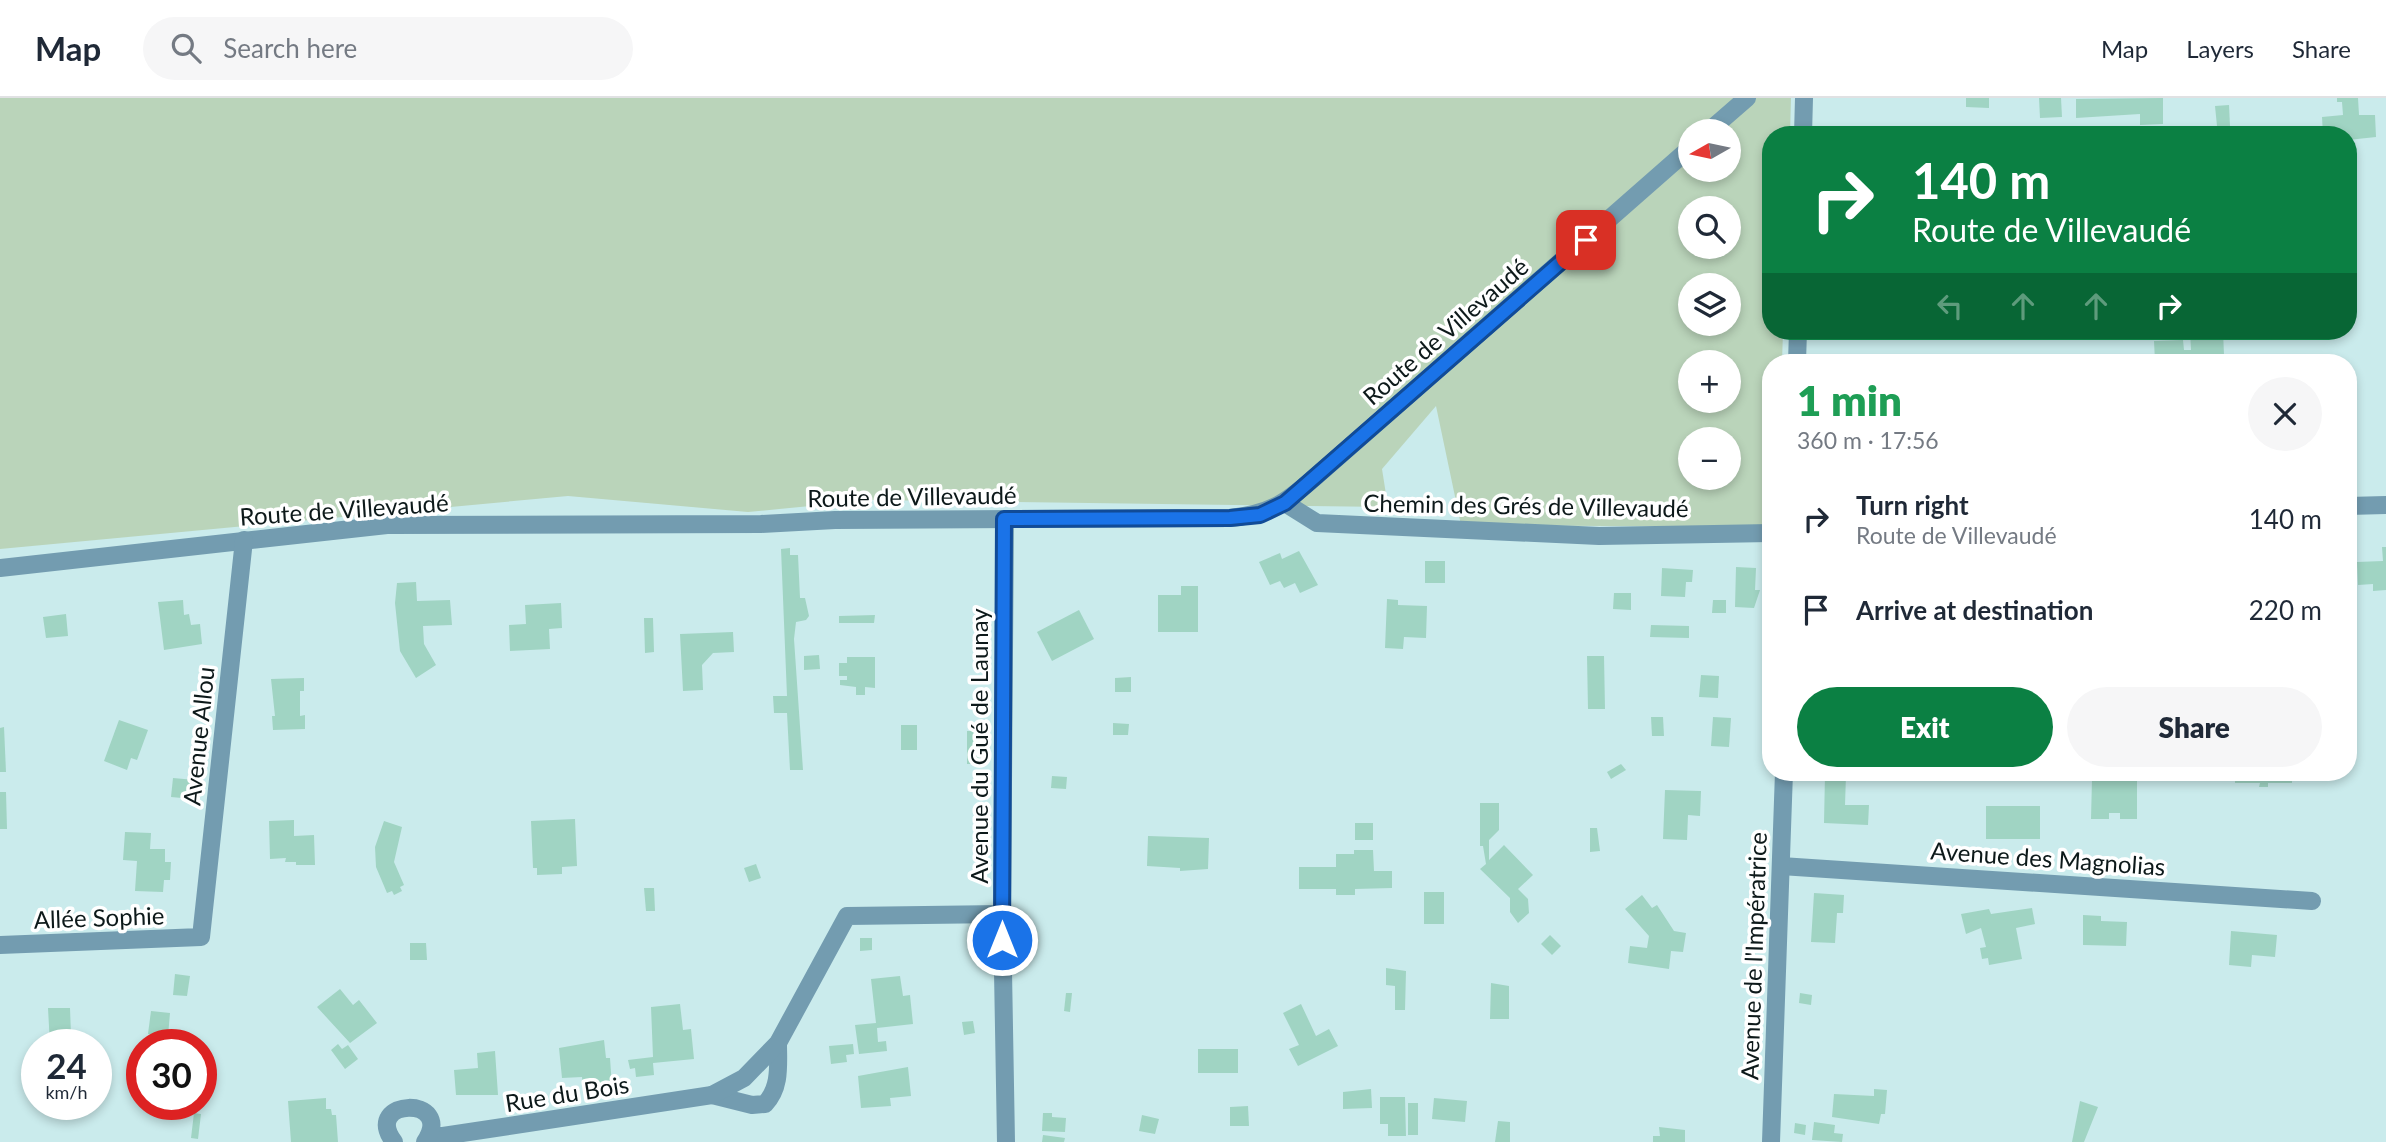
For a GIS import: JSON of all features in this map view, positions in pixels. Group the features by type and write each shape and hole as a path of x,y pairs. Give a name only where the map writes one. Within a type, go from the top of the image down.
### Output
{"street":[{"path":"1723,119 1747,98"},
{"path":"1803,126 1804,98"},
{"name":"Route de Villevaudé","path":"0,568 387,525 761,524 835,520 1230,518 1260,515 1285,503 1678,159"},
{"name":"Chemin des Grés de Villevaudé","path":"1285,503 1317,523 1599,536 1762,533"},
{"path":"2357,506 2386,505"},
{"name":"Avenue du Gué de Launay","path":"1004,519 1002,914 1006,1142"},
{"name":"Avenue Allou","path":"201,937 244,540"},
{"name":"Avenue de l'Impératrice","path":"1771,1142 1784,781"},
{"name":"Avenue des Magnolias","path":"1781,866 2312,901"},
{"name":"Rue du Bois","path":"394,1142 388,1133 390,1118 394,1112 407,1106 422,1110 427,1115 427,1139 712,1095 744,1078 778,1043 847,916 1002,914"},
{"name":"Allée Sophie","path":"0,945 201,937"},
{"name":"Rue du Bois","path":"712,1095 752,1105 765,1104 774,1094 778,1043"}],"green space":[{"path":"0,98 1791,98 1790,126 1762,126 1762,340 1783,340 1782,354 1762,354 1762,527 1461,525 1436,406 1382,469 1388,507 873,500 748,512 568,496 0,549"}],"building":[{"path":"1966,98 1989,98 1989,108 1966,107"},
{"path":"2039,98 2061,98 2062,117 2040,118"},
{"path":"2163,98 2163,124 2140,125 2140,114 2076,118 2076,99"},
{"path":"2337,98 2358,98 2359,115 2375,115 2376,137 2357,139 2357,126 2322,126 2322,117 2343,115 2342,102 2337,102"},
{"path":"2229,105 2230,126 2217,126 2215,106"},
{"path":"2183,340 2184,350 2191,350 2190,340 2223,340 2224,354 2155,354 2154,341"},
{"path":"2382,547 2386,547 2386,590 2373,591 2373,584 2358,585 2357,562 2383,561"},
{"path":"790,548 790,555 798,555 800,598 805,598 809,616 806,620 796,622 794,639 803,770 790,770 787,713 774,713 773,696 787,696 781,549"},
{"path":"1299,551 1318,585 1300,593 1295,583 1284,588 1280,581 1270,585 1259,562 1280,553 1282,559"},
{"path":"1425,561 1445,561 1445,583 1425,583"},
{"path":"1736,567 1756,568 1755,590 1760,590 1754,608 1735,607"},
{"path":"1662,568 1693,570 1692,582 1686,582 1685,597 1661,596"},
{"path":"416,582 417,601 450,600 452,625 423,626 424,644 436,665 416,678 400,651 395,603 397,583"},
{"path":"1181,586 1198,586 1198,632 1158,632 1158,595 1181,595"},
{"path":"1614,593 1631,593 1631,610 1613,609"},
{"path":"1387,599 1398,600 1398,605 1427,606 1426,638 1404,637 1403,649 1385,648"},
{"path":"183,600 184,615 189,614 191,625 200,624 202,644 164,650 158,602"},
{"path":"1713,600 1726,600 1726,613 1712,613"},
{"path":"561,603 562,628 549,629 550,649 510,651 509,625 526,624 525,605"},
{"path":"1079,610 1094,639 1052,661 1037,632"},
{"path":"66,614 68,636 46,638 43,617"},
{"path":"875,615 874,623 839,623 839,616"},
{"path":"644,618 653,618 654,652 645,653"},
{"path":"1651,625 1689,626 1689,638 1650,637"},
{"path":"733,632 734,652 713,653 702,665 703,690 683,691 680,634"},
{"path":"819,655 820,669 804,670 804,656"},
{"path":"1587,656 1604,656 1605,709 1588,709"},
{"path":"847,657 875,657 875,688 865,687 865,695 856,695 856,687 840,685 840,680 847,680 847,676 839,676 839,663 847,663"},
{"path":"1701,675 1719,676 1718,698 1699,697"},
{"path":"1131,677 1131,692 1115,692 1115,678"},
{"path":"304,678 304,691 300,691 300,716 305,715 305,729 273,730 272,716 275,716 271,679"},
{"path":"1651,717 1663,717 1664,736 1652,736"},
{"path":"1713,717 1731,718 1729,747 1711,746"},
{"path":"119,720 148,730 137,760 131,758 127,770 104,761"},
{"path":"1113,723 1129,724 1128,735 1113,735"},
{"path":"901,725 917,725 917,750 901,750"},
{"path":"4,727 6,772 0,772 0,728"},
{"path":"967,731 981,731 981,764 967,764"},
{"path":"1621,764 1626,770 1611,779 1607,772"},
{"path":"1052,776 1067,777 1066,789 1051,788"},
{"path":"173,778 195,780 193,799 171,797"},
{"path":"1825,781 1846,781 1845,805 1869,805 1868,825 1824,823"},
{"path":"2092,781 2137,781 2137,819 2120,819 2120,813 2109,813 2109,819 2091,819"},
{"path":"2292,781 2268,783 2268,787 2259,787 2260,783 2235,783"},
{"path":"1665,790 1701,791 1700,816 1688,815 1687,840 1663,839"},
{"path":"0,792 6,792 7,829 0,829"},
{"path":"1480,803 1499,803 1499,830 1489,840 1489,860 1504,845 1533,875 1518,889 1528,899 1529,913 1518,923 1510,912 1510,898 1480,869 1486,864 1483,846 1480,846"},
{"path":"1986,806 2040,806 2040,839 1986,839"},
{"path":"575,819 577,866 562,867 562,874 537,875 537,868 533,868 531,821"},
{"path":"294,820 294,836 314,835 315,865 296,865 296,862 285,862 286,858 270,859 269,821"},
{"path":"384,821 402,827 394,862 404,885 400,887 402,891 394,895 392,891 387,893 376,867 375,847"},
{"path":"1355,823 1373,823 1373,840 1355,840"},
{"path":"1590,828 1597,828 1600,851 1590,852"},
{"path":"125,832 151,833 150,849 165,849 165,862 171,862 170,880 164,880 163,892 135,891 137,861 123,860"},
{"path":"1148,836 1209,838 1208,869 1180,871 1180,868 1147,866"},
{"path":"1354,850 1373,850 1374,871 1392,871 1392,888 1355,889 1355,895 1336,895 1336,889 1299,889 1299,867 1336,867 1336,854 1354,854"},
{"path":"756,864 761,878 749,882 744,868"},
{"path":"644,888 654,888 655,911 646,911"},
{"path":"1424,892 1444,892 1444,924 1424,924"},
{"path":"1814,893 1844,895 1843,913 1837,913 1835,943 1811,942"},
{"path":"1642,895 1652,908 1657,905 1674,931 1686,933 1683,952 1671,951 1669,969 1628,963 1630,946 1647,948 1649,936 1625,909"},
{"path":"2032,908 2035,924 2016,928 2022,959 1989,965 1988,958 1982,959 1980,948 1986,947 1981,928 1966,934 1961,914 1989,909 1991,914"},
{"path":"2083,915 2101,916 2101,921 2127,922 2126,946 2083,945"},
{"path":"2231,931 2277,935 2275,957 2252,955 2251,967 2229,965"},
{"path":"1550,935 1561,946 1552,955 1541,944"},
{"path":"860,938 872,938 872,950 860,951"},
{"path":"410,943 426,943 427,960 410,960"},
{"path":"1386,968 1406,971 1405,1010 1395,1010 1395,986 1386,985"},
{"path":"175,974 190,976 187,996 173,995"},
{"path":"900,976 903,996 910,995 913,1024 877,1028 878,1042 886,1041 887,1051 859,1054 855,1025 876,1023 871,979"},
{"path":"1491,983 1509,986 1509,1019 1490,1019"},
{"path":"340,989 353,1005 359,1000 377,1023 350,1043 317,1007"},
{"path":"1066,993 1072,993 1070,1012 1064,1011"},
{"path":"1800,993 1812,995 1811,1005 1799,1003"},
{"path":"680,1004 683,1030 691,1029 694,1059 653,1063 654,1075 636,1077 635,1068 630,1069 628,1060 653,1057 651,1007"},
{"path":"1301,1004 1316,1036 1329,1029 1338,1046 1298,1066 1289,1049 1299,1045 1283,1013"},
{"path":"48,1008 70,1008 71,1029 49,1029"},
{"path":"151,1011 170,1013 169,1029 149,1029"},
{"path":"973,1021 975,1033 964,1035 962,1022"},
{"path":"604,1040 606,1058 610,1058 612,1087 583,1089 582,1077 562,1078 559,1048"},
{"path":"338,1044 342,1049 348,1045 358,1059 345,1069 331,1050"},
{"path":"853,1044 854,1054 846,1055 847,1062 831,1064 829,1046"},
{"path":"1198,1049 1238,1049 1238,1073 1198,1073"},
{"path":"495,1051 498,1095 456,1095 454,1070 478,1068 477,1053"},
{"path":"908,1067 911,1096 890,1098 891,1106 861,1108 858,1076"},
{"path":"1371,1089 1372,1108 1343,1109 1343,1092"},
{"path":"1874,1089 1887,1090 1885,1114 1881,1114 1879,1124 1832,1117 1834,1094 1874,1096"},
{"path":"1380,1097 1405,1097 1406,1136 1388,1136 1388,1124 1380,1124"},
{"path":"326,1098 326,1109 331,1109 332,1115 336,1115 338,1142 291,1142 288,1101"},
{"path":"1434,1098 1467,1101 1465,1122 1432,1119"},
{"path":"2080,1101 2098,1107 2084,1142 2072,1142"},
{"path":"1408,1103 1418,1103 1418,1135 1408,1135"},
{"path":"1248,1106 1249,1126 1230,1126 1230,1107"},
{"path":"1043,1113 1066,1118 1065,1132 1042,1131"},
{"path":"1142,1115 1159,1119 1155,1134 1139,1131"},
{"path":"193,1120 200,1120 198,1139 191,1138"},
{"path":"1498,1121 1510,1122 1510,1142 1495,1142"},
{"path":"1814,1122 1835,1125 1834,1133 1843,1134 1842,1142 1812,1140"},
{"path":"1795,1123 1806,1125 1805,1135 1794,1133"},
{"path":"1659,1127 1685,1130 1685,1142 1653,1142 1653,1136 1660,1136"},
{"path":"1043,1135 1065,1138 1064,1142 1042,1142"}],"route":[{"path":"1002,940 1004,519 1230,518 1260,515 1285,503 1313,480 1586,240"}]}
